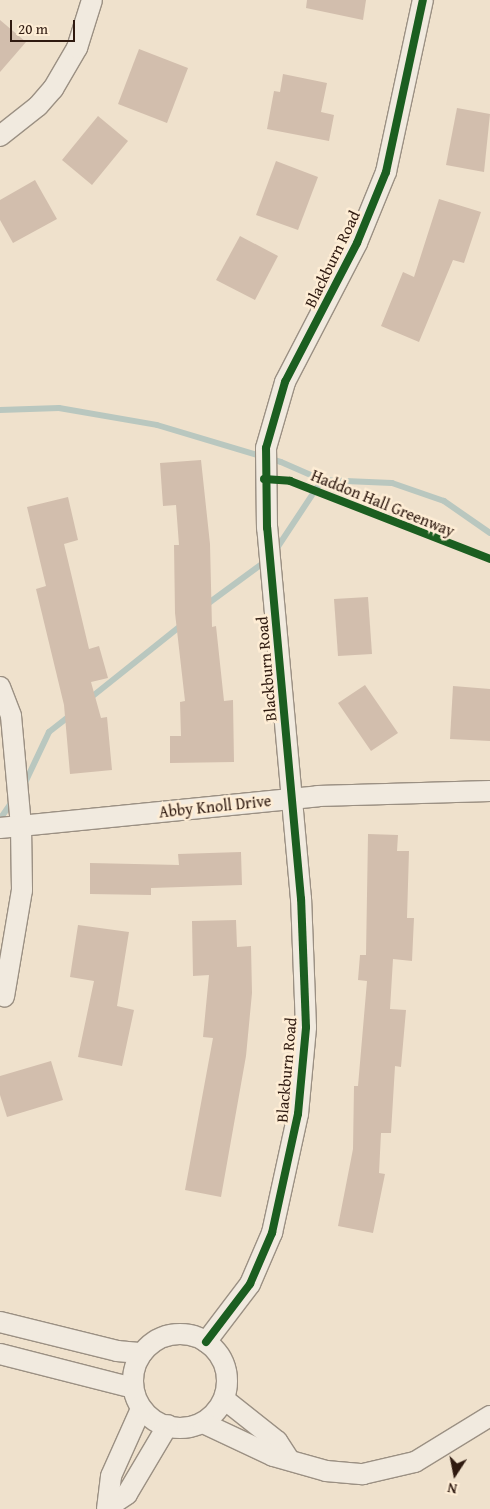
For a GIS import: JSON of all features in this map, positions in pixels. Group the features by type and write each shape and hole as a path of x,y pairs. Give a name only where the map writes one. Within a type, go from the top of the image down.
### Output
{"street":[{"path":"0,136 38,106 58,81 77,48 92,0"},
{"name":"Blackburn Road","path":"206,1342 240,1299 259,1264 279,1208 298,1114 306,1026 301,899 267,528 266,448 285,382 357,243 386,172 423,0"},
{"path":"0,687 11,716 21,826 22,890 4,996"},
{"name":"Abby Knoll Drive","path":"0,828 292,799 490,791"},
{"path":"0,1322 117,1351 142,1353"},
{"path":"179,1334 206,1342 226,1368 224,1400 203,1423 188,1428 155,1421 141,1409 133,1388 133,1368 142,1353 159,1340 179,1334"},
{"path":"0,1354 133,1388"},
{"path":"224,1400 277,1441 288,1458"},
{"path":"107,1508 111,1476 141,1409"},
{"path":"203,1423 274,1456 288,1458 326,1471 382,1473 422,1459 490,1416"},
{"path":"107,1508 127,1494 168,1425"}],"building":[{"path":"307,0 366,0 363,20 306,8"},
{"path":"0,20 26,42 0,72"},
{"path":"139,49 188,68 167,123 118,104"},
{"path":"283,74 327,83 321,112 334,115 329,141 267,129 274,91 280,92"},
{"path":"457,108 490,114 484,172 446,165"},
{"path":"98,116 128,141 92,185 62,160"},
{"path":"276,161 318,177 298,230 256,215"},
{"path":"35,180 57,219 13,243 0,220 0,200"},
{"path":"439,199 481,212 464,263 453,260 419,342 381,326 403,272 414,277"},
{"path":"240,236 278,256 255,300 216,280"},
{"path":"201,460 210,544 212,627 216,626 224,701 233,700 234,762 170,763 170,736 181,736 180,702 185,701 175,613 174,545 179,545 176,505 163,506 160,463"},
{"path":"68,497 78,540 64,544 89,649 99,646 108,678 91,682 101,718 107,717 112,770 70,774 64,705 36,589 46,586 27,507"},
{"path":"368,597 372,654 338,656 334,599"},
{"path":"365,685 398,733 371,751 338,703"},
{"path":"453,686 490,689 490,741 450,739"},
{"path":"368,834 398,835 397,851 409,851 407,918 414,918 412,961 393,959 390,1009 406,1010 401,1067 395,1066 391,1133 381,1133 379,1173 385,1174 373,1233 338,1226 353,1149 354,1086 358,1086 367,981 358,980 360,955 366,955"},
{"path":"241,852 242,885 151,888 151,895 90,894 90,863 179,865 178,854"},
{"path":"236,920 237,947 251,946 252,993 246,1056 221,1197 185,1190 213,1038 203,1037 209,975 193,976 192,921"},
{"path":"78,925 129,932 117,1006 134,1010 122,1066 78,1057 94,981 70,977"},
{"path":"51,1061 63,1100 7,1117 0,1095 0,1076"}],"waterway":[{"path":"0,410 59,408 157,425 281,462 322,480 392,483 444,501 490,533"},
{"path":"275,551 322,480"},
{"path":"206,605 266,561"},
{"path":"89,699 183,624"},
{"path":"23,787 49,732 72,714"},
{"path":"0,819 14,799"}],"cycle path":[{"path":"206,1342 250,1284 272,1233 298,1114 306,1027 301,899 267,528 266,448 285,382 357,243 386,172 423,0"},
{"name":"Haddon Hall Greenway","path":"264,479 290,481 490,559"}]}
